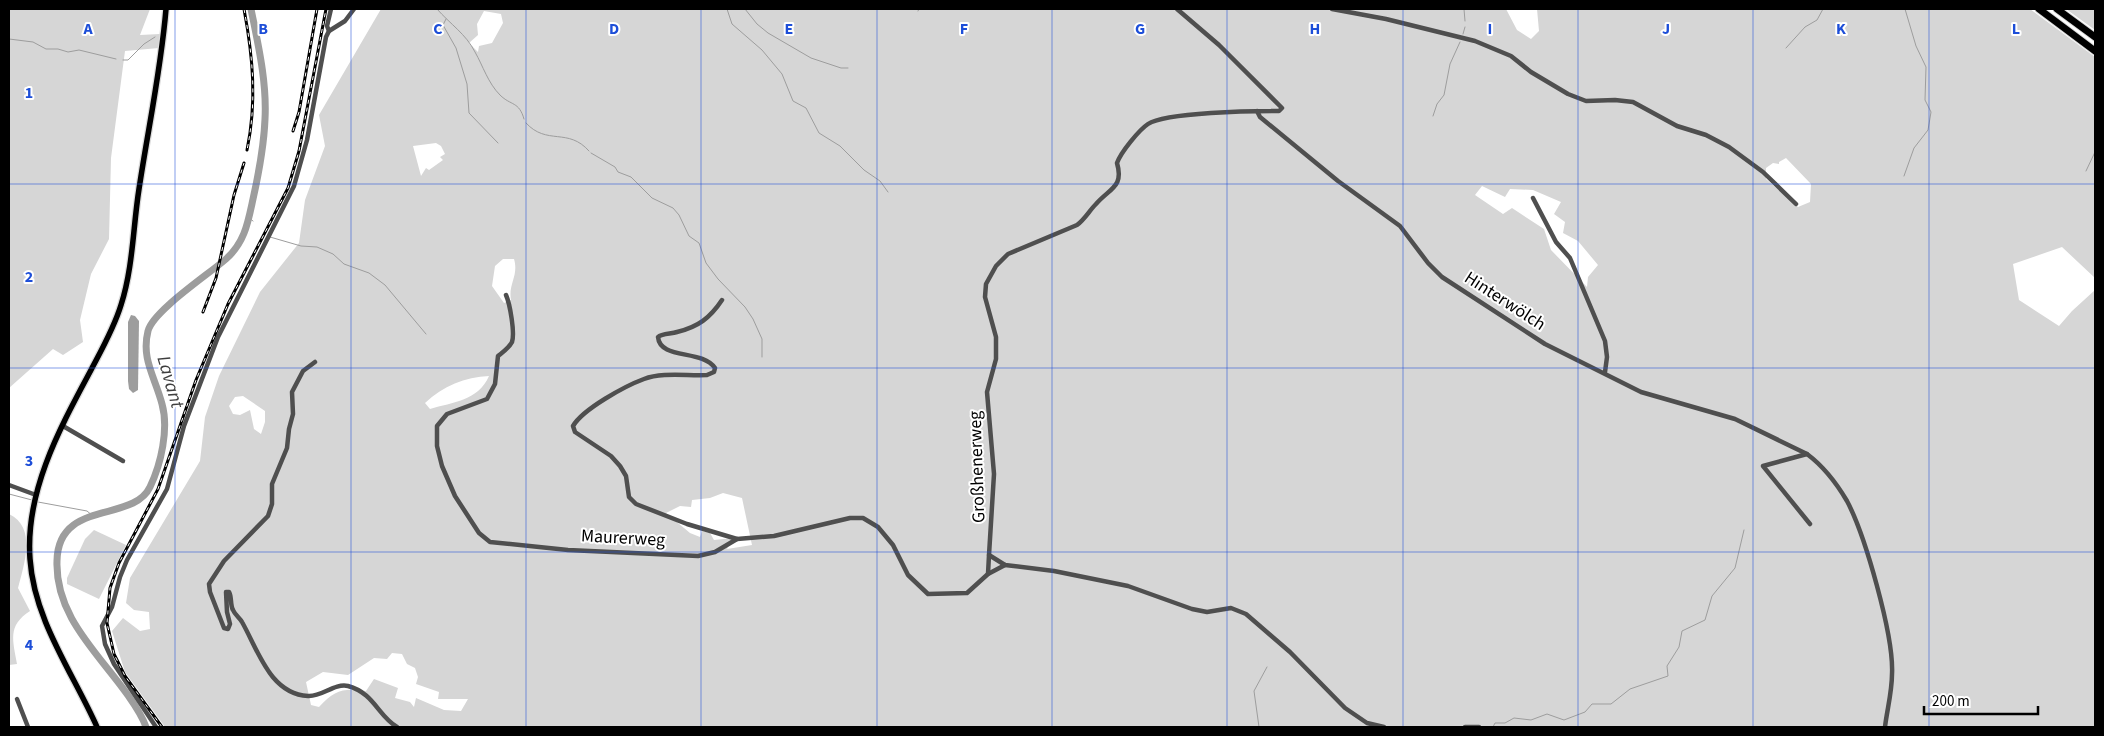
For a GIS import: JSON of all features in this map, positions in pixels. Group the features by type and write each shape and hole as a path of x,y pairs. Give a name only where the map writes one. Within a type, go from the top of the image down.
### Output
{"highway":[{"path":"2039,9 2095,51"},
{"path":"2057,9 2095,37"}],"main road":[{"path":"97,727 46,623 36,597 30,558 36,499 47,462 112,329 125,291 142,168 161,64 166,9"}],"street":[{"path":"329,31 327,26 331,9"},
{"path":"156,727 106,649 102,632 104,621 112,607 127,560 167,489 184,426 203,371 234,302 294,186 307,140 326,37 329,31 345,21 354,9"},
{"name":"Großhenerweg","path":"988,574 994,474 987,392 996,360 996,344 985,298 986,284 996,266 1008,254 1077,225 1084,220 1096,204 1116,186 1120,174 1116,163 1120,155 1148,124 1166,117 1279,111 1282,106 1219,45 1177,9"},
{"path":"1332,9 1386,19 1475,41 1511,56 1531,72 1568,94 1586,101 1615,100 1633,102 1677,126 1706,135 1729,147 1763,172 1796,204"},
{"name":"Hinterwölch","path":"1257,111 1260,117 1338,181 1400,226 1428,263 1442,277 1545,344 1651,396 1735,420 1807,454 1827,474 1847,502 1868,558 1889,646 1892,674 1885,727"},
{"path":"1533,198 1556,242 1570,258 1606,341 1605,372"},
{"name":"Maurerweg","path":"506,295 511,308 512,340 508,348 498,356 495,384 487,399 447,414 437,426 437,446 442,466 455,496 479,533 490,542 568,550 698,556 715,552 737,539 774,536 850,518 863,518 878,527 893,545 908,575 928,594 967,593 988,574 1005,565"},
{"path":"722,300 709,318 700,324 677,332 661,334 658,337 659,344 665,349 688,354 711,363 715,368 714,372 707,375 644,379 601,402 577,419 573,426 575,432 611,456 620,466 626,476 629,497 636,504 687,524 737,539"},
{"path":"315,362 303,371 292,392 293,414 287,448 272,484 272,504 268,516 224,561 208,584 224,628 228,629 230,624 226,592 229,592 232,610 242,621 256,651 281,688 293,694 309,697 321,695 335,687 346,686 365,694 379,707 390,723 397,727"},
{"path":"63,426 123,461"},
{"path":"1807,454 1763,467 1810,524"},
{"path":"9,486 36,499"},
{"path":"990,555 1005,565 1054,571 1128,586 1192,609 1207,612 1231,608 1246,614 1290,652 1345,708 1367,723 1384,727"},
{"path":"17,699 28,727"},
{"path":"1465,727 1479,727"}],"shaded area":[{"path":"9,9 150,9 140,35 160,34 159,48 125,51 111,158 109,239 91,274 80,320 83,342 63,355 53,349 9,388"},
{"path":"381,9 1506,9 1517,30 1531,39 1539,31 1537,9 2030,9 2095,57 2095,278 2062,247 2013,264 2019,300 2059,326 2095,290 2095,727 165,727 125,672 112,631 123,618 140,631 150,629 149,612 134,610 126,603 130,578 200,461 205,417 219,376 260,292 299,243 305,200 325,146 319,115","holes":["484,11 501,14 503,23 492,43 479,46 478,52 469,43 478,35 477,24","436,143 441,146 445,154 440,157 443,160 429,170 426,168 421,176 413,146","1786,158 1811,184 1810,202 1798,207 1766,179 1766,168 1773,163 1779,164 1779,162","1482,186 1505,197 1510,189 1533,190 1561,202 1554,214 1565,222 1563,233 1578,241 1598,265 1588,277 1587,287 1551,250 1544,229 1512,208 1503,214 1475,195","503,259 514,259 515,270 510,294 511,300 504,303 492,286 495,266","489,376 472,396 430,409 425,403 447,387 471,378","243,396 265,411 265,422 261,434 254,429 250,410 240,415 233,414 229,406 235,397","723,493 742,498 752,545 727,549 733,538 714,540 710,533 702,531 700,537 690,533 666,513 680,506 691,507 692,500 710,498","392,653 402,654 407,664 415,668 418,677 416,684 439,692 438,699 468,699 461,711 444,710 416,698 414,707 410,702 395,698 398,688 374,679 366,691 345,690 330,697 319,707 311,705 306,682 323,672 348,675 374,658 387,659"]},
{"path":"2066,9 2095,9 2095,30"},
{"path":"131,315 135,316 139,321 138,390 133,393 129,389 128,381 128,322"},
{"path":"9,514 18,520 26,537 25,558 18,588 30,611 18,622 15,628 13,641 17,664 9,665"},
{"path":"94,530 126,545 99,599 67,584 67,578 85,539"}],"waterway":[{"name":"Lavant","path":"146,727 140,714 116,679 80,633 63,599 58,581 57,561 61,541 70,528 82,520 128,505 141,498 150,487 158,468 165,424 162,404 146,350 148,331 152,323 170,303 226,259 238,246 245,231 259,169 265,119 263,77 251,9"},
{"path":"437,9 467,40 496,90 520,109 524,119"},
{"path":"727,9 732,24 762,50 782,74 793,101 806,108 819,133 840,146 864,170 880,181 888,192"},
{"path":"745,9 757,24 768,33 811,58 841,68 848,68"},
{"path":"1464,9 1465,21"},
{"path":"1786,48 1805,27 1817,20 1823,9"},
{"path":"1904,176 1914,148 1928,130 1931,112 1925,100 1926,67 1916,46 1905,9"},
{"path":"446,19 443,25 456,48 467,84 469,113 498,143"},
{"path":"1463,34 1465,27"},
{"path":"123,60 128,60 144,44 155,37"},
{"path":"9,39 33,42 46,49 58,49 68,52 79,50 116,59"},
{"path":"1433,116 1437,104 1444,95 1450,64 1460,42"},
{"path":"526,123 542,134 573,140 589,151"},
{"path":"2086,171 2095,152"},
{"path":"591,153 615,167 618,172 631,177 652,198 673,208 679,215 689,236 699,243 706,263 718,279 745,307 753,319 762,339 762,357"},
{"name":"Lavant","path":"249,218 253,221"},
{"path":"270,237 301,246 317,247 333,254 344,264 369,273 385,285 426,334"},
{"path":"9,494 32,500"},
{"path":"38,502 87,511 93,516"},
{"path":"1493,727 1495,723 1505,723 1514,718 1531,720 1547,714 1564,720 1585,712 1592,704 1611,704 1630,689 1668,676 1667,666 1679,647 1682,631 1705,620 1712,596 1735,568 1744,530"},
{"path":"1259,727 1254,691 1267,667"}],"railway":[{"path":"244,9 253,80 252,114 247,150"},
{"path":"293,131 299,112 317,9"},
{"path":"162,727 125,676 114,654 107,623 110,588 119,563 158,489 196,380 228,304 288,188 299,151 326,9"},
{"path":"203,312 216,278 234,195 244,163"}]}
